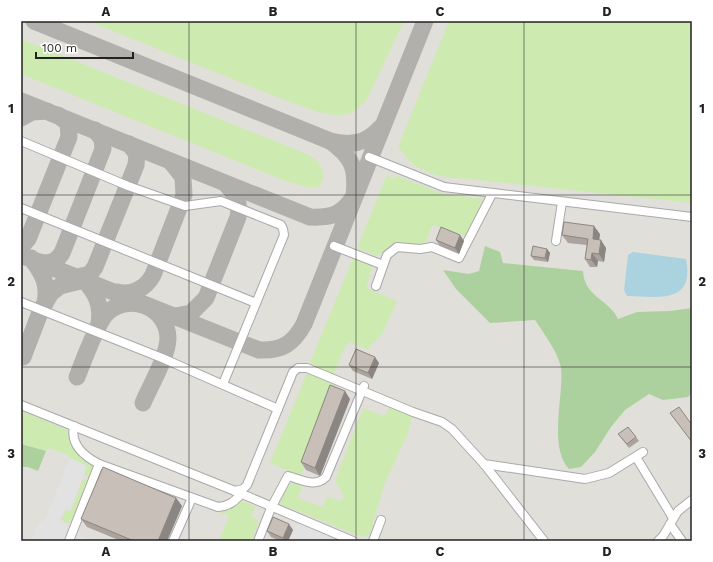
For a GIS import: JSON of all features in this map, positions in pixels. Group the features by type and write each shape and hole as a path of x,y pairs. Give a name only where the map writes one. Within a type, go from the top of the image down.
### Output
{"street":[{"path":"21,141 128,186 185,206 221,201 281,225 284,234 223,384"},
{"path":"369,157 444,187 692,217"},
{"path":"376,286 387,255 397,247 420,249 432,247 459,258 492,194"},
{"path":"556,241 562,202"},
{"path":"21,208 256,303"},
{"path":"334,246 383,265"},
{"path":"21,302 223,384 278,408"},
{"path":"74,426 73,434 76,443 82,452 99,464 218,507 226,506 234,502 238,492 243,490 247,485 293,372 298,368 307,368 363,389 413,412 442,422 452,429 484,464 544,541"},
{"path":"258,541 271,508 288,476 315,484 322,482 326,477 363,389"},
{"path":"21,406 238,492 271,508 354,541"},
{"path":"484,464 584,479 609,473 643,452"},
{"path":"636,457 682,541"},
{"path":"69,541 99,464"},
{"path":"173,541 192,498"},
{"path":"658,541 663,536 678,511 692,500"},
{"path":"373,541 381,520"}],"shaded area":[{"path":"21,21 692,21 692,541 21,541"},
{"path":"70,458 87,466 70,511 65,509 59,522 78,531 88,541 32,541 39,521 44,522"},
{"path":"302,523 333,539 333,541 289,541 295,527"}],"green space":[{"path":"88,21 404,21 366,101 349,114 336,115 318,112 287,101"},
{"path":"449,21 692,21 692,203 454,178 431,173 417,167 398,147"},
{"path":"21,39 309,155 320,165 323,178 318,187 308,187 288,182 21,74"},
{"path":"387,175 393,179 397,176 444,194 483,199 466,236 433,225 424,245 399,243 377,256 357,248"},
{"path":"485,246 500,252 503,263 583,271 584,280 592,293 609,307 618,319 637,312 670,311 692,308 692,393 688,397 663,400 649,394 625,410 611,427 595,452 581,467 569,469 563,459 559,447 558,420 561,379 560,362 546,337 535,320 490,323 456,289 443,270 469,274 479,271"},
{"path":"354,256 373,264 366,288 397,301 381,336 368,350 350,342 345,346 334,374 310,363"},
{"path":"307,373 336,385 301,476 270,463"},
{"path":"389,407 412,416 408,433 384,485 370,534 362,537 278,503 284,487 294,483 303,485 298,498 322,507 328,497 341,501 344,496 335,481 363,408 385,416"},
{"path":"21,411 68,430 71,441 77,450 95,465 90,478 84,475 87,466 70,458 70,456 50,448 46,451 21,444"},
{"path":"21,444 46,451 38,471 28,467 21,467"},
{"path":"83,479 89,481 73,521 70,523 65,522 61,519 66,510 71,511"},
{"path":"239,500 255,506 251,516 259,521 251,541 219,541 229,516 202,505 219,508"}],"water":[{"path":"633,252 686,259 687,274 685,284 679,291 672,295 662,297 627,296 624,290 628,255"}],"building":[{"path":"564,222 594,226 593,239 601,240 599,254 592,253 591,260 585,259 588,239 562,235"},
{"path":"441,227 460,235 455,248 436,240"},
{"path":"533,246 547,249 545,258 531,256"},
{"path":"356,349 375,357 368,373 349,365"},
{"path":"330,385 345,391 315,468 301,462"},
{"path":"679,407 692,425 692,442 670,413"},
{"path":"628,427 636,437 627,444 618,434"},
{"path":"103,467 176,498 158,541 134,541 81,519"},
{"path":"273,517 289,524 283,538 267,531"}],"taxiway":[{"path":"34,21 330,141"},
{"path":"21,255 259,350 274,349 286,345 296,337 304,324 425,21"},
{"path":"21,101 310,217 324,217 335,214 345,207 354,196 355,178 352,164 344,153 330,141 337,143 357,142 369,137 380,128"},
{"path":"21,118 32,112 47,111"},
{"path":"21,247 28,239 69,137 68,123 58,115"},
{"path":"40,262 52,262 62,253 103,149 102,139 95,130"},
{"path":"78,277 90,274 95,267 136,165 137,154 129,144"},
{"path":"117,292 128,293 138,290 147,284 153,275 184,195 183,177 171,162"},
{"path":"175,316 191,313 206,298 238,217 238,203 232,191 226,184"},
{"path":"31,258 44,279 46,290 45,303"},
{"path":"23,357 41,310 51,293 60,286 84,280 92,290 99,305 99,324"},
{"path":"77,377 94,335 105,315 114,308 124,304 134,303 144,306 153,310 161,317 166,327 168,338 162,362 143,403"}]}
